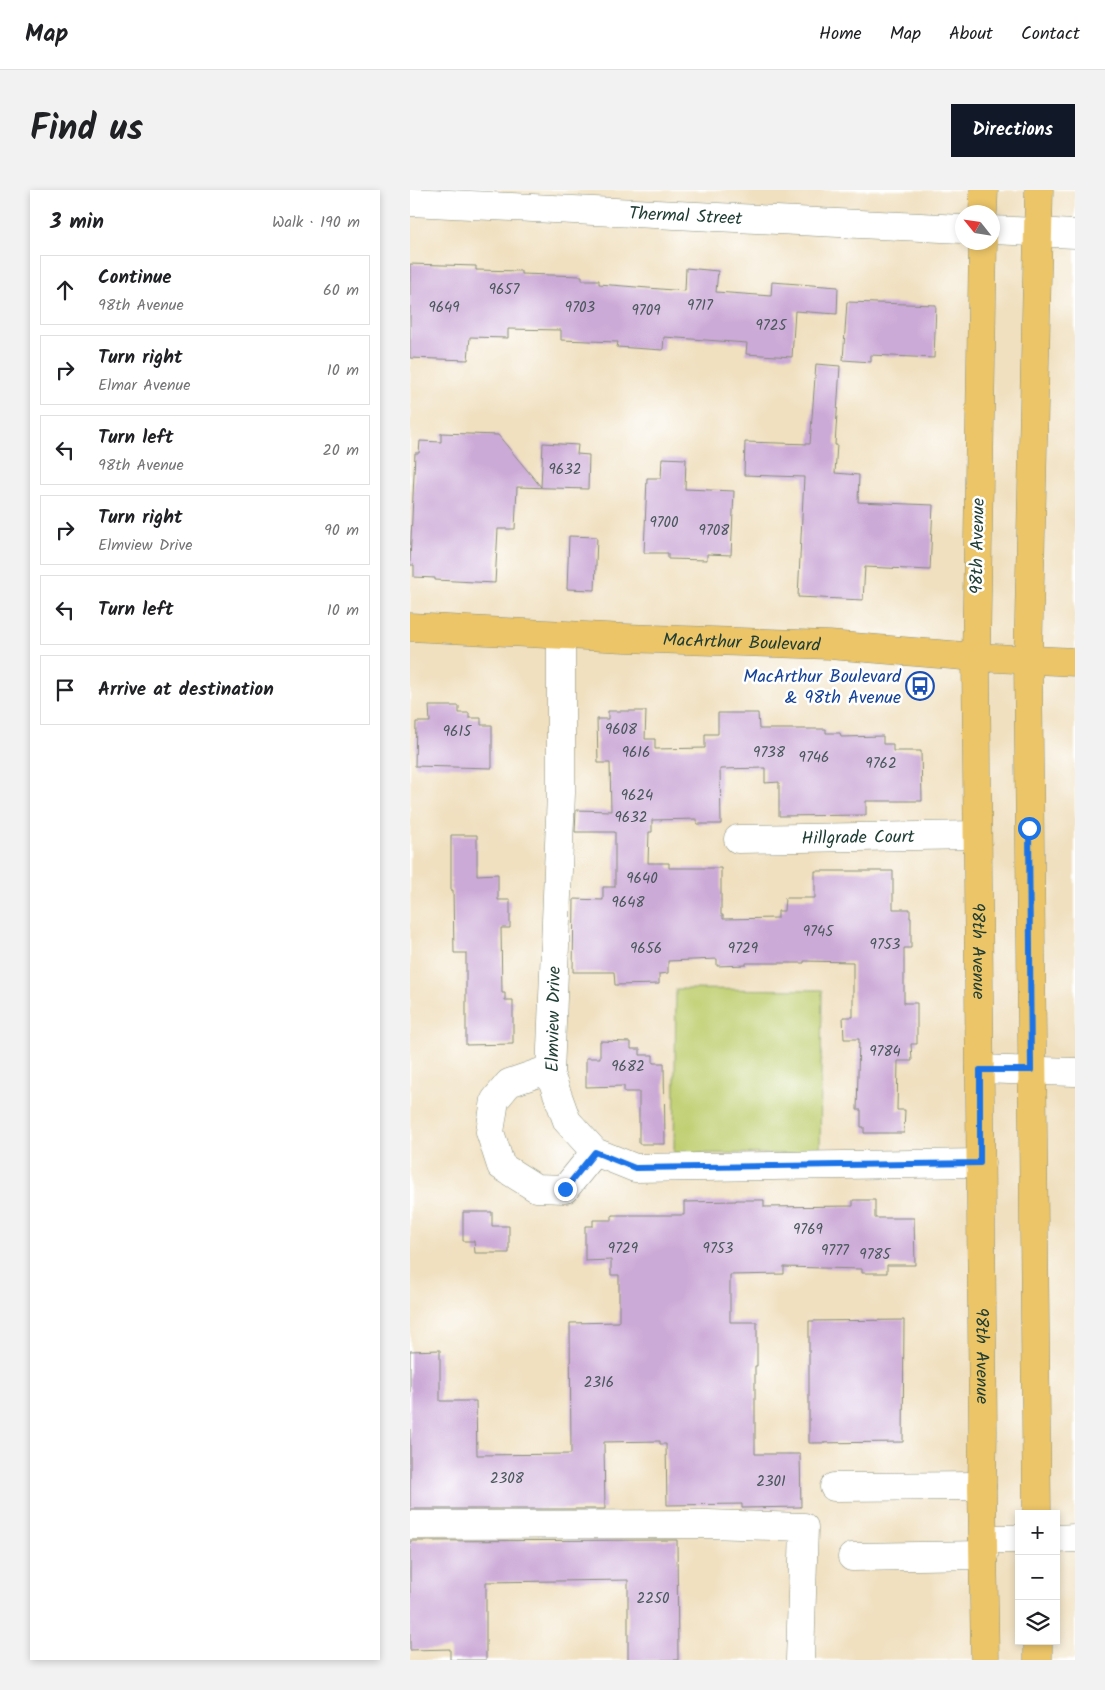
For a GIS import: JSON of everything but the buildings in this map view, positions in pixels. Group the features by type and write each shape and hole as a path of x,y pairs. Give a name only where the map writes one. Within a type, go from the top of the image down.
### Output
{"main road":[{"path":"984,190 984,205"},
{"path":"1037,1510 1028,660 1039,190"},
{"name":"98th Avenue","path":"983,250 976,657 985,1660"},
{"name":"MacArthur Boulevard","path":"410,627 829,645 976,657 1075,662"},
{"path":"1038,1645 1038,1660"}],"street":[{"name":"Thermal Street","path":"410,202 955,229"},
{"path":"1000,230 1075,234"},
{"name":"Elmview Drive","path":"561,634 561,793 550,1074 567,1121 595,1152 635,1168 980,1163"},
{"name":"Hillgrade Court","path":"738,839 977,835"},
{"path":"550,1069 509,1084 495,1100 490,1132 501,1166 536,1188 565,1189 595,1152"},
{"path":"980,1070 1075,1072"},
{"path":"834,1487 982,1486"},
{"path":"410,1525 708,1524 804,1527 800,1660"},
{"path":"1060,1538 1075,1538"},
{"path":"852,1557 984,1547 1015,1540"}],"green space":[{"path":"676,989 822,990 820,1154 674,1153"}],"place":[{"name":"MacArthur Boulevard & 98th Avenue","path":"920,686"}],"route":[{"path":"565,1189 595,1152 635,1168 980,1163 980,1070 1031,1070 1029,828"}]}
